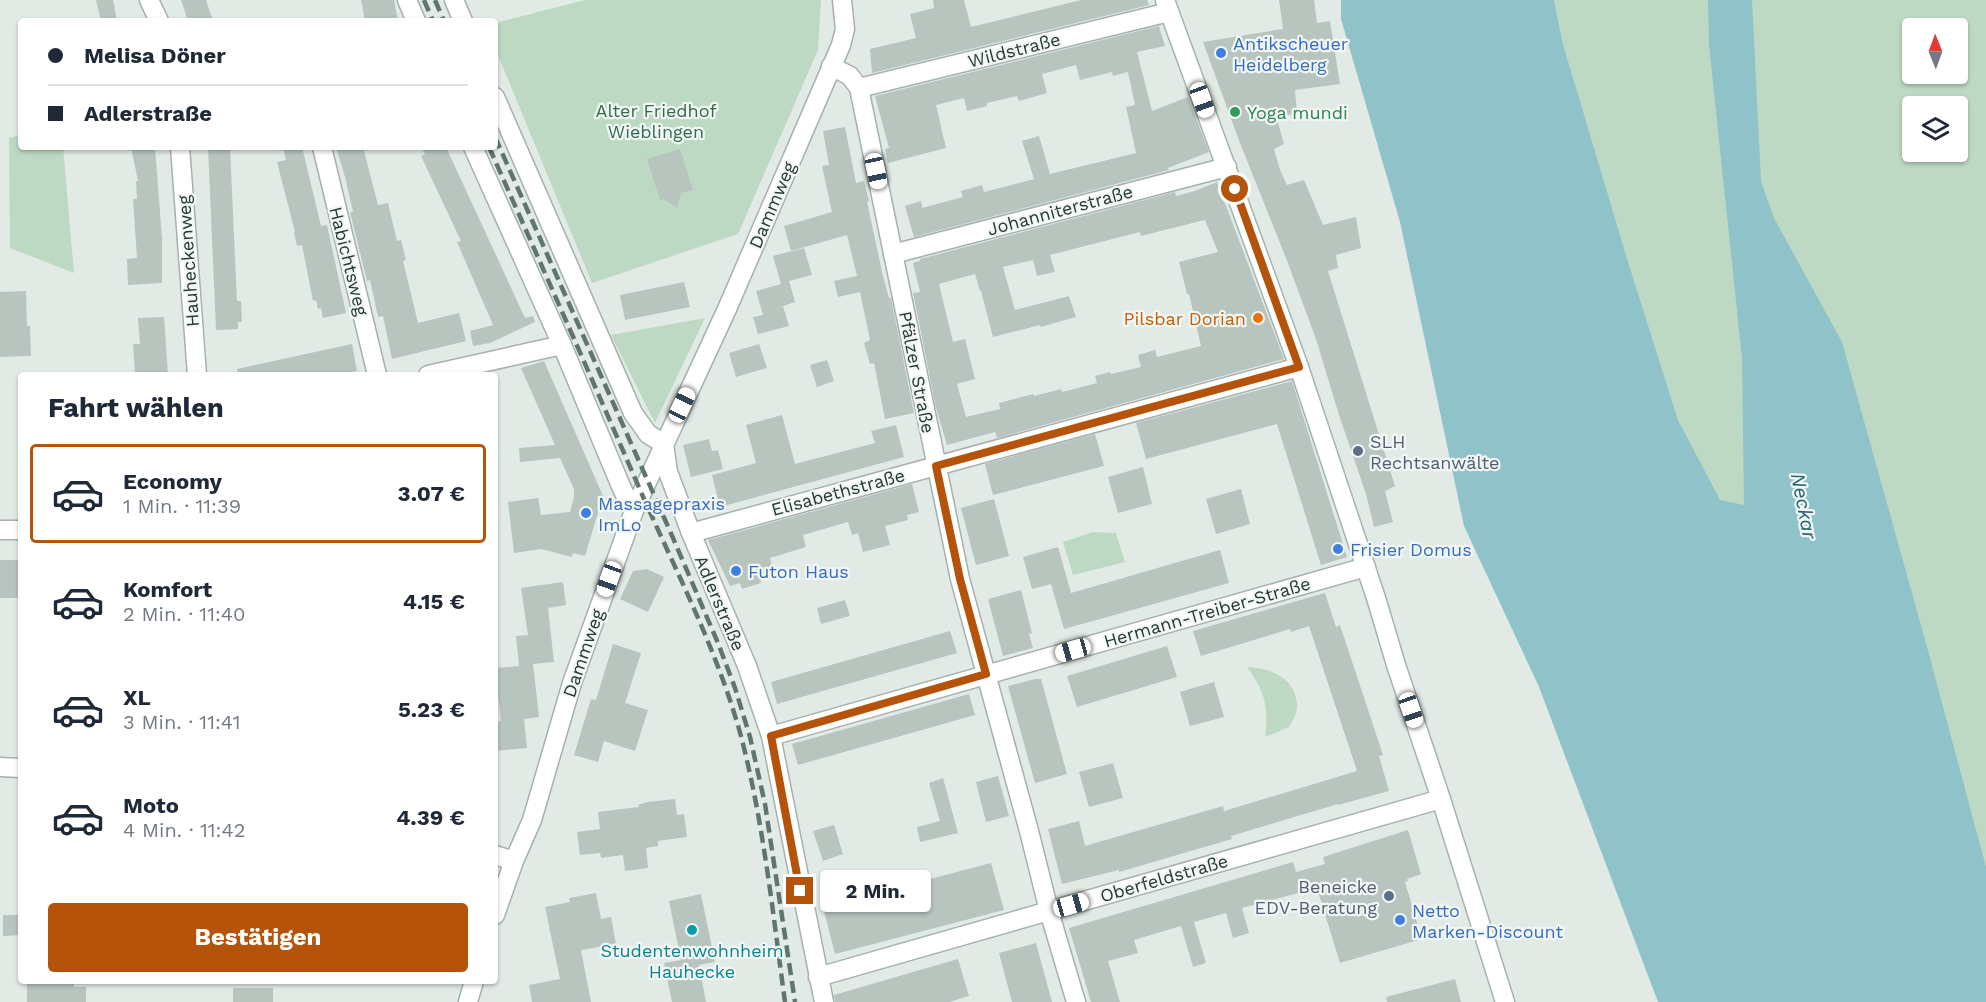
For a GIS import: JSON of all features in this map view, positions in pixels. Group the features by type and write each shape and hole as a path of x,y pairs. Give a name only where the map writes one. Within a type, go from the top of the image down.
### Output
{"street":[{"path":"149,0 158,18"},
{"path":"407,0 415,18"},
{"path":"454,0 462,18"},
{"name":"Dammweg","path":"498,906 532,820 572,683 634,505 727,309 844,38 842,0"},
{"path":"1167,6 1299,367 1366,567 1505,1002"},
{"name":"Wildstraße","path":"859,88 1167,6"},
{"path":"831,66 850,76 859,88"},
{"name":"Pfälzer Straße","path":"859,88 960,579 1049,912 1076,1002"},
{"path":"498,104 633,413 648,434 664,444"},
{"name":"Hauheckenweg","path":"180,150 197,372"},
{"name":"Habichtsweg","path":"323,150 375,372"},
{"path":"474,150 562,345 620,484 634,505"},
{"name":"Johanniterstraße","path":"893,254 1227,167"},
{"path":"441,372 562,345"},
{"name":"Elisabethstraße","path":"691,533 1299,367"},
{"name":"Adlerstraße","path":"664,444 668,472 747,666 771,736 824,1002"},
{"path":"0,530 18,530"},
{"name":"Hermann-Treiber-Straße","path":"771,736 1366,567"},
{"path":"0,767 18,768"},
{"name":"Oberfeldstraße","path":"818,977 1441,799"},
{"path":"498,856 514,861"},
{"path":"468,1002 473,984"}],"green space":[{"name":"Alter Friedhof Wieblingen","path":"585,0 821,0 818,50 738,234 592,283 498,55 498,22"},
{"path":"1554,0 1986,0 1986,1002 1880,1002 1691,446 1678,420 1631,276 1563,44"},
{"path":"18,136 18,150 63,150 74,273 10,248 9,138"},
{"path":"705,318 655,423 611,335"},
{"path":"1093,532 1116,533 1125,562 1073,575 1063,542"},
{"path":"1247,667 1272,672 1292,687 1297,707 1289,727 1265,737 1266,708 1262,692"}],"water":[{"name":"Neckar","path":"1341,0 1554,0 1563,44 1678,420 1720,500 1744,505 1742,358 1709,45 1708,0 1752,0 1761,181 1774,218 1842,342 1927,647 1986,867 1986,1002 1658,1002 1539,687 1464,526 1400,222 1341,19"}],"building":[{"path":"96,0 113,0 116,18 100,18"},
{"path":"181,0 206,0 212,18 187,18"},
{"path":"361,0 394,0 397,18 364,18"},
{"path":"933,0 964,0 971,27 1081,0 1147,0 1149,5 872,73 870,49 916,38 910,14 934,8"},
{"path":"1279,0 1314,0 1317,23 1330,21 1340,84 1295,90 1297,114 1276,116 1284,144 1274,149 1287,185 1304,180 1323,225 1356,217 1361,248 1336,255 1338,268 1328,271 1395,486 1385,491 1393,522 1374,527 1366,494 1316,339 1203,42 1283,29"},
{"path":"1159,26 1165,46 1137,52 1152,111 1188,97 1209,152 1168,168 1169,170 914,237 905,206 921,201 922,208 963,197 961,191 982,185 984,192 1034,179 1022,141 1039,136 1050,174 1136,153 1126,107 1135,105 1128,72 1113,76 1112,72 1080,80 1076,65 1042,74 1047,93 1019,101 1017,96 987,103 987,106 967,111 964,98 936,105 946,148 888,163 885,149 889,148 875,96"},
{"path":"845,127 856,183 864,181 869,201 867,202 883,276 889,298 891,298 914,413 885,419 874,363 870,364 864,343 870,340 860,292 838,297 834,281 857,276 847,235 791,251 784,226 832,212 822,166 829,165 823,131"},
{"path":"680,149 693,190 681,193 677,208 663,199 660,200 647,159"},
{"path":"132,150 155,150 162,238 162,283 128,285 127,259 137,258 133,199 137,199 136,181 138,181"},
{"path":"208,150 230,150 237,301 241,301 242,322 238,322 238,329 216,330"},
{"path":"284,150 303,150 321,226 327,225 346,313 323,318 321,308 318,309 316,300 313,301 302,245 297,246 277,162 286,160"},
{"path":"337,150 364,150 378,205 388,203 397,241 401,240 406,260 403,261 418,323 459,313 466,341 392,359 383,316 378,317 370,280 367,281 350,212 353,212"},
{"path":"423,150 447,150 525,318 533,316 535,322 490,343 473,346 470,331 493,325 457,242 461,241 421,156 425,154"},
{"path":"1217,182 1284,359 997,438 995,432 947,445 936,408 913,293 920,292 913,263 920,259 1175,192 1176,196","holes":["1205,220 1218,252 1179,262 1201,346 1157,357 1155,350 1138,355 1141,367 1095,376 1097,383 1062,392 1061,389 1034,396 1033,394 999,403 1000,409 966,417 957,384 975,379 965,339 953,342 939,284 975,274 993,337 1076,317 1069,296 1015,310 1003,267 1033,260 1037,276 1055,272 1050,255 1140,232 1141,236"]},
{"path":"804,248 812,275 789,281 795,302 783,306 789,326 758,334 753,317 763,315 756,291 781,284 773,256"},
{"path":"684,282 690,307 625,320 620,295"},
{"path":"26,291 31,356 0,357 0,292"},
{"path":"164,317 168,372 135,372 133,344 140,344 138,318"},
{"path":"352,344 357,371 237,372 237,369"},
{"path":"759,344 767,368 736,377 729,353"},
{"path":"827,360 834,381 817,387 810,365"},
{"path":"544,361 603,496 585,556 573,553 572,557 541,549 514,553 508,502 538,498 541,515 570,512 574,497 574,489 560,458 520,462 519,448 555,445 521,368"},
{"path":"1292,381 1347,557 1321,565 1277,424 1146,459 1136,423"},
{"path":"782,415 795,464 875,443 871,431 896,425 904,457 720,507 712,475 756,463 746,425"},
{"path":"1095,434 1104,466 993,495 985,464"},
{"path":"709,439 712,451 718,450 723,469 691,477 683,445"},
{"path":"1143,467 1152,504 1118,513 1108,477"},
{"path":"912,484 919,512 907,515 908,520 885,526 890,545 863,552 858,533 852,535 848,522 803,535 806,547 770,558 774,574 760,578 761,583 742,589 740,583 730,586 708,540"},
{"path":"1241,489 1250,524 1216,534 1206,499"},
{"path":"994,499 1009,556 976,565 961,508"},
{"path":"1058,547 1071,593 1220,550 1229,583 1064,629 1051,584 1032,589 1023,557"},
{"path":"0,560 18,560 18,598 0,598"},
{"path":"647,569 664,577 648,612 620,599 633,571"},
{"path":"563,582 566,605 548,608 554,662 533,664 539,717 524,719 527,748 498,751 498,722 501,721 498,668 519,666 516,636 528,635 521,588"},
{"path":"1021,590 1032,633 1029,634 1033,648 1003,656 988,599"},
{"path":"1325,593 1336,627 1340,625 1383,755 1379,756 1389,791 1231,836 1232,839 1119,872 1119,870 1062,884 1048,829 1079,821 1085,846 1223,806 1224,811 1357,771 1309,626 1291,632 1290,629 1201,656 1193,631"},
{"path":"845,600 850,616 821,624 817,608"},
{"path":"950,631 957,653 777,704 771,682"},
{"path":"613,644 641,653 625,703 648,710 635,751 604,741 598,762 574,755 591,699 596,700"},
{"path":"1167,646 1177,677 1077,707 1067,676"},
{"path":"1041,679 1067,774 1035,783 1008,686"},
{"path":"1214,682 1224,717 1190,726 1180,692"},
{"path":"969,694 975,715 798,765 792,744"},
{"path":"1113,763 1123,798 1089,807 1079,772"},
{"path":"998,776 1009,816 986,822 976,782"},
{"path":"943,778 958,833 920,842 917,827 940,821 929,783"},
{"path":"675,799 677,815 684,814 687,837 658,841 658,846 646,848 648,868 625,871 623,855 601,858 600,853 580,855 577,832 600,829 598,812 639,807 638,805 648,802"},
{"path":"834,825 843,854 823,861 813,831"},
{"path":"1408,830 1421,874 1405,882 1422,939 1340,963 1317,888 1242,908 1249,933 1233,938 1226,913 1194,922 1206,963 1193,967 1181,926 1134,940 1138,953 1108,961 1120,1002 1091,1002 1069,928 1293,862 1296,872 1325,864 1323,857"},
{"path":"991,863 1004,910 835,954 823,907"},
{"path":"596,893 601,919 611,917 616,944 581,950 591,1002 532,1002 529,985 560,979 545,907 570,902 569,898"},
{"name":"Studentenwohnheim Hauhecke","path":"701,894 715,962 699,965 706,1002 672,1002 664,963 681,960 669,901"},
{"path":"3,915 18,915 18,935 3,936"},
{"path":"1036,943 1052,1002 1012,1002 999,953"},
{"path":"958,959 969,996 949,1002 835,1002 834,995"},
{"path":"1455,979 1461,1002 1387,1002 1386,997"},
{"path":"27,984 74,984 74,987 86,987 86,1002 27,1002"},
{"path":"233,988 273,988 273,1002 233,1002"}],"railway":[{"path":"424,0 432,18"},
{"path":"435,0 443,18"},
{"path":"498,144 670,531 735,688 750,737 765,804 795,1002"},
{"path":"490,150 698,618 733,709 750,772 756,805 785,1002"}],"place":[{"name":"Antikscheuer Heidelberg","path":"1221,53"},
{"name":"Yoga mundi","path":"1235,112"},
{"name":"Pilsbar Dorian","path":"1258,318"},
{"name":"SLH Rechtsanwälte","path":"1358,451"},
{"name":"Massagepraxis ImLo","path":"586,513"},
{"name":"Frisier Domus","path":"1338,549"},
{"name":"Futon Haus","path":"736,571"},
{"name":"Beneicke EDV-Beratung","path":"1389,896"},
{"name":"Netto Marken-Discount","path":"1400,920"},
{"name":"Studentenwohnheim Hauhecke","path":"692,930"}],"route":[{"path":"800,891 771,736 986,674 960,579 936,466 1299,367 1235,189"}]}
